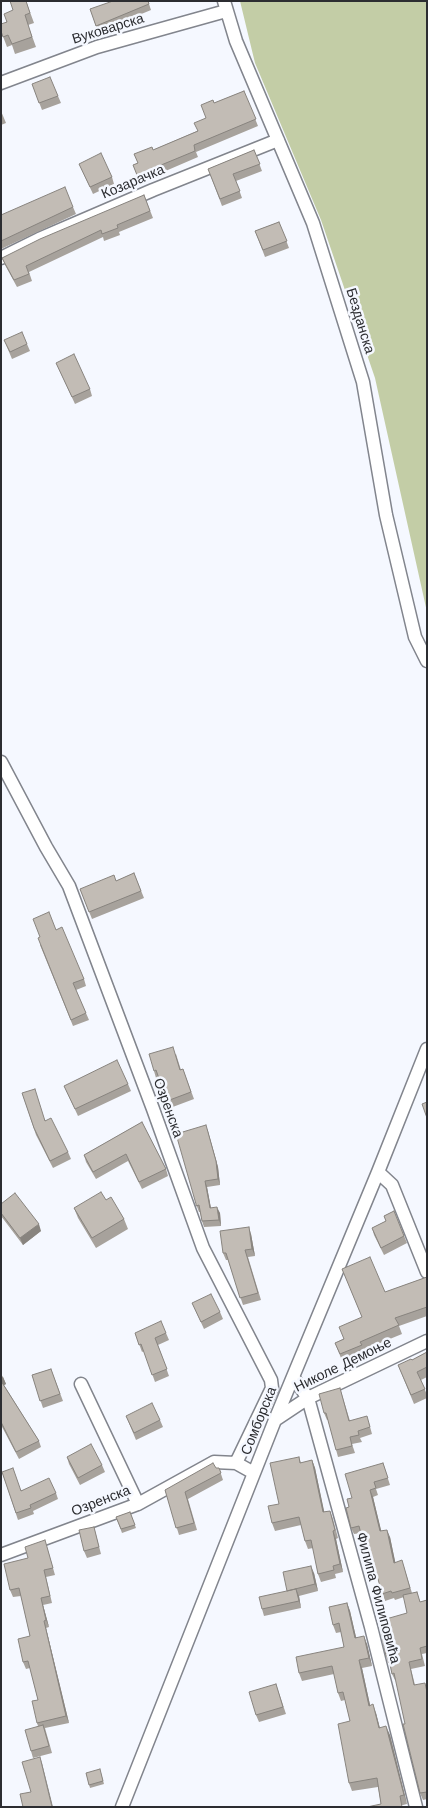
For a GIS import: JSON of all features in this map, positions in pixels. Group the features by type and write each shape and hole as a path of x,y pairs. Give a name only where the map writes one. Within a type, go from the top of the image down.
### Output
{"street":[{"name":"Вуковарска","path":"1,82 98,47 225,6"},
{"name":"Безданска","path":"225,6 236,41 313,223 363,382 388,524 415,637 427,661"},
{"name":"Козарачка","path":"1,258 39,239 153,190 278,140"},
{"name":"Озренска","path":"1,762 69,886 153,1110 202,1248 271,1380 272,1388 236,1463 214,1462 138,1504 1,1554"},
{"name":"Сомборска","path":"122,1807 275,1420 378,1172 427,1048"},
{"path":"378,1172 392,1185 427,1272"},
{"name":"Николе Демоње","path":"275,1420 308,1398 427,1341"},
{"path":"293,1377 308,1398"},
{"path":"81,1384 138,1504"},
{"name":"Филипа Филиповића","path":"308,1398 371,1627 416,1807"},
{"path":"236,1463 254,1473"}],"green space":[{"path":"240,1 427,1 427,612 375,378 321,220 255,63"}],"building":[{"path":"10,1 26,1 30,13 25,15 32,37 12,44 8,35 3,37 1,31 1,24 7,22 4,14 13,10"},
{"path":"113,1 148,1 149,4 96,26 90,9"},
{"path":"50,77 58,96 39,103 32,84"},
{"path":"244,91 256,119 194,145 195,151 137,175 133,165 138,163 134,154 152,147 153,150 198,131 194,123 206,118 201,105 213,100 214,103"},
{"path":"254,150 260,164 233,174 240,191 220,199 208,169"},
{"path":"101,153 112,177 90,187 79,164"},
{"path":"65,187 73,207 1,241 1,215"},
{"path":"144,195 150,211 117,225 118,228 102,234 101,230 26,266 29,274 14,280 2,258 40,239"},
{"path":"279,222 287,241 263,250 255,231"},
{"path":"22,332 27,344 10,352 4,340"},
{"path":"74,354 90,389 72,397 56,363"},
{"path":"134,873 141,891 89,912 80,889 114,875 116,881"},
{"path":"49,912 56,930 62,927 84,979 73,983 86,1013 71,1020 38,938 40,937 33,919"},
{"path":"173,1047 180,1070 183,1069 191,1092 167,1101 149,1054"},
{"path":"117,1060 128,1084 75,1109 64,1086"},
{"path":"35,1089 45,1121 51,1118 68,1152 50,1161 34,1128 22,1093"},
{"path":"427,1102 427,1118 422,1104"},
{"path":"142,1122 166,1169 139,1182 126,1154 93,1172 84,1155"},
{"path":"206,1125 216,1161 218,1179 205,1181 210,1208 217,1207 219,1220 202,1221 199,1205 196,1206 176,1134"},
{"path":"101,1192 106,1200 111,1197 124,1219 92,1238 74,1208"},
{"path":"15,1193 39,1224 20,1238 1,1213 1,1204"},
{"path":"394,1211 404,1236 381,1248 372,1228 386,1221 384,1216"},
{"path":"249,1227 252,1249 245,1250 258,1293 240,1298 226,1253 223,1253 220,1231"},
{"path":"370,1257 385,1292 427,1277 427,1307 395,1318 399,1325 360,1342 362,1345 340,1354 335,1343 344,1339 339,1327 362,1317 342,1269"},
{"path":"211,1294 220,1312 201,1322 192,1303"},
{"path":"161,1321 166,1333 155,1338 167,1369 152,1375 135,1333"},
{"path":"427,1352 427,1367 417,1372 425,1389 411,1395 398,1365"},
{"path":"51,1369 60,1394 40,1401 32,1375"},
{"path":"1,1381 39,1441 16,1452 1,1422"},
{"path":"340,1388 349,1421 367,1416 370,1427 358,1431 359,1435 350,1437 352,1446 336,1450 319,1394"},
{"path":"152,1403 160,1420 134,1433 126,1416"},
{"path":"91,1444 102,1465 78,1478 67,1457"},
{"path":"299,1457 300,1463 312,1460 323,1512 330,1511 335,1530 333,1531 340,1564 333,1566 334,1570 318,1574 311,1540 305,1541 299,1517 272,1523 268,1506 279,1504 270,1463"},
{"path":"213,1463 216,1468 219,1468 221,1473 185,1492 194,1523 176,1528 165,1490"},
{"path":"383,1463 388,1478 374,1482 376,1488 370,1490 380,1531 387,1530 394,1563 402,1560 410,1588 382,1594 374,1564 369,1565 359,1526 351,1528 346,1508 349,1507 347,1499 352,1498 345,1474"},
{"path":"13,1468 21,1491 49,1478 56,1493 30,1505 31,1508 16,1513 2,1472"},
{"path":"130,1512 135,1525 121,1529 116,1517"},
{"path":"94,1527 99,1547 84,1551 79,1530"},
{"path":"45,1540 53,1568 44,1570 50,1596 41,1598 46,1620 44,1621 66,1716 37,1723 32,1701 38,1700 28,1661 23,1662 18,1639 30,1636 19,1588 10,1590 4,1564 28,1558 25,1547"},
{"path":"311,1566 315,1584 287,1591 283,1572"},
{"path":"296,1589 299,1601 262,1609 259,1597"},
{"path":"417,1592 420,1602 427,1600 427,1646 420,1648 422,1659 409,1662 414,1685 425,1683 427,1692 427,1792 420,1793 403,1724 405,1724 394,1673 392,1674 388,1655 386,1656 379,1621 407,1613 403,1595"},
{"path":"347,1603 355,1638 364,1636 369,1658 359,1660 369,1706 373,1704 379,1728 386,1726 404,1795 400,1796 402,1807 367,1807 381,1804 377,1778 349,1783 338,1724 350,1721 343,1692 338,1693 332,1666 299,1673 296,1657 344,1647 339,1623 333,1625 329,1607"},
{"path":"276,1684 283,1707 256,1715 249,1692"},
{"path":"43,1725 49,1746 31,1751 25,1730"},
{"path":"40,1757 52,1807 23,1807 20,1794 31,1792 22,1762"},
{"path":"100,1769 103,1781 89,1785 86,1773"}]}
